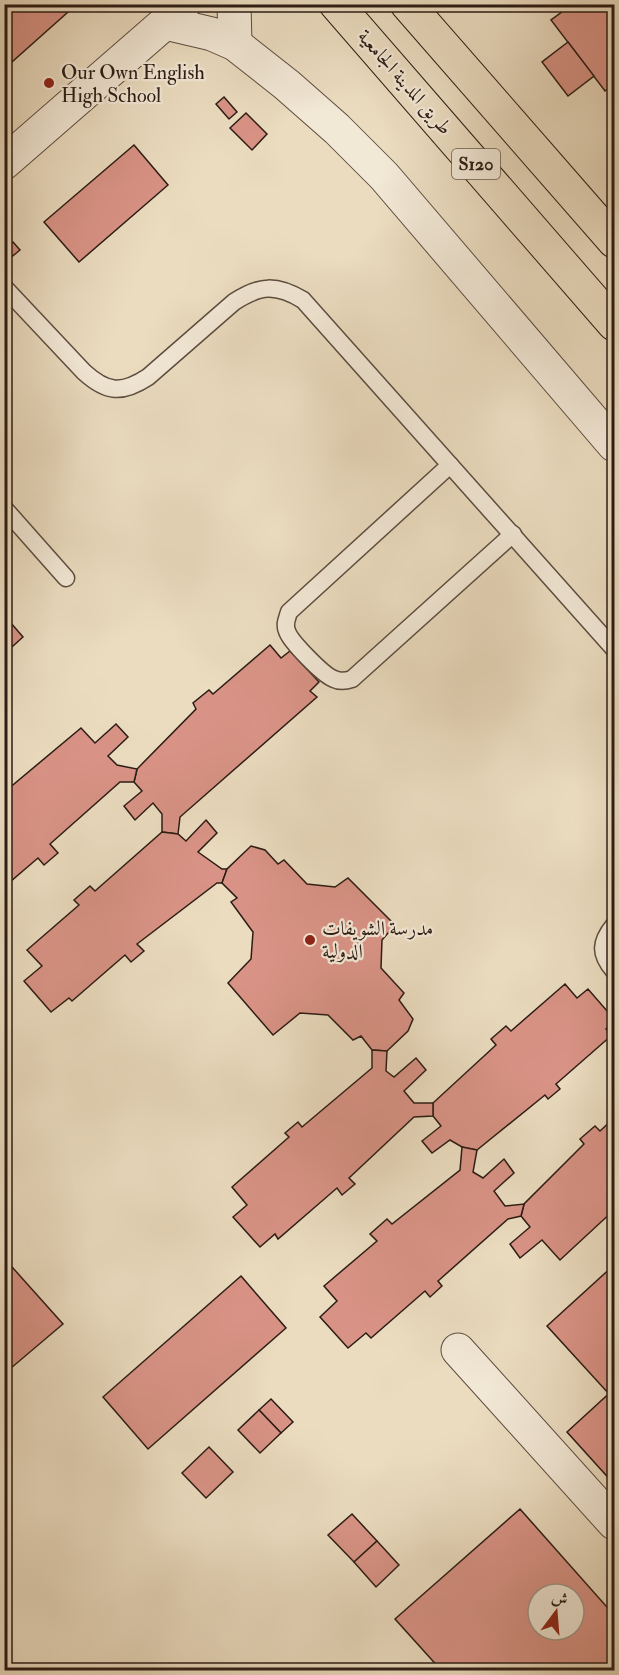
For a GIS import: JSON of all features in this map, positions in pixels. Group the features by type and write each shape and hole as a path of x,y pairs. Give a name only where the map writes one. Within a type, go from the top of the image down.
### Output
{"main road":[{"name":"طريق المدينة الجامعية","path":"336,4 615,324"},
{"name":"S120","path":"406,9 612,235"}],"street":[{"path":"234,4 235,44"},
{"path":"4,162 175,14 235,44 329,121 384,176 615,445"},
{"path":"458,1350 615,1523"}],"lane":[{"path":"4,287 98,385 115,390 133,387 148,377 234,302 250,292 268,288 287,290 303,300 613,644"},
{"path":"450,465 289,612 285,622 292,640 334,679 343,682 352,679 513,534"},
{"path":"4,508 66,578"},
{"path":"615,925 604,938 603,952 609,965 615,971"}],"building":[{"path":"4,4 77,4 4,69"},
{"path":"573,4 614,4 614,84 605,91 551,20"},
{"path":"568,42 594,76 568,96 542,62"},
{"path":"224,97 237,112 229,119 216,104"},
{"path":"246,113 267,134 252,150 230,128"},
{"path":"134,145 168,185 79,262 44,222"},
{"path":"13,242 20,250 9,259 4,249"},
{"path":"4,615 23,637 4,654"},
{"path":"270,645 281,658 290,651 319,682 310,691 317,697 180,817 178,834 162,832 162,814 153,803 135,820 124,806 142,791 134,782 137,769 196,709 193,703 209,690 213,694"},
{"path":"116,724 128,737 108,756 117,765 137,769 134,782 120,782 50,844 58,853 44,865 38,858 4,887 4,786 8,789 81,728 95,743"},
{"path":"206,820 217,833 198,852 222,869 227,869 222,883 217,883 137,944 144,951 131,962 125,955 72,1001 69,998 51,1012 24,981 42,966 27,950 79,905 74,900 90,886 95,891 162,832 178,834 186,841"},
{"path":"251,846 265,850 278,864 284,860 307,884 335,887 348,878 395,925 382,940 381,968 404,993 399,1000 413,1019 408,1031 387,1051 372,1050 361,1036 353,1040 328,1015 300,1013 273,1035 228,983 251,959 253,932 231,902 237,898 222,883 227,869"},
{"path":"565,984 577,998 588,989 614,1019 606,1029 612,1035 556,1084 560,1089 548,1099 545,1095 477,1150 462,1147 450,1140 432,1153 422,1141 441,1126 433,1116 433,1103 496,1045 491,1039 506,1026 511,1031"},
{"path":"372,1050 387,1051 386,1071 394,1077 416,1058 426,1070 404,1091 414,1103 433,1103 433,1116 414,1117 349,1178 355,1184 342,1195 337,1188 278,1239 275,1234 260,1247 233,1217 247,1205 232,1187 289,1137 285,1133 298,1122 302,1127 372,1068"},
{"path":"614,1118 614,1210 560,1260 542,1240 520,1258 510,1244 530,1227 521,1216 524,1204 584,1144 580,1139 595,1126 600,1131"},
{"path":"462,1147 477,1150 473,1172 483,1178 504,1159 514,1173 494,1191 505,1206 524,1204 521,1216 508,1219 438,1281 442,1286 430,1297 425,1291 371,1338 366,1333 348,1348 320,1317 337,1301 324,1286 377,1241 370,1234 387,1219 392,1224 460,1170"},
{"path":"4,1258 63,1324 4,1374"},
{"path":"614,1265 614,1389 609,1394 547,1326"},
{"path":"241,1276 286,1328 148,1449 103,1397"},
{"path":"614,1389 614,1484 567,1432"},
{"path":"271,1399 293,1422 281,1433 259,1410"},
{"path":"259,1410 281,1433 260,1453 238,1430"},
{"path":"209,1447 233,1472 206,1498 182,1473"},
{"path":"520,1509 585,1582 526,1582 526,1642 586,1642 586,1583 614,1615 614,1670 441,1670 395,1619"},
{"path":"352,1514 377,1541 354,1562 328,1535"},
{"path":"377,1541 399,1565 376,1587 354,1562"}],"place":[{"name":"Our Own English High School","path":"49,83"},
{"name":"مدرسة الشويفات الدولية","path":"310,940"}]}
